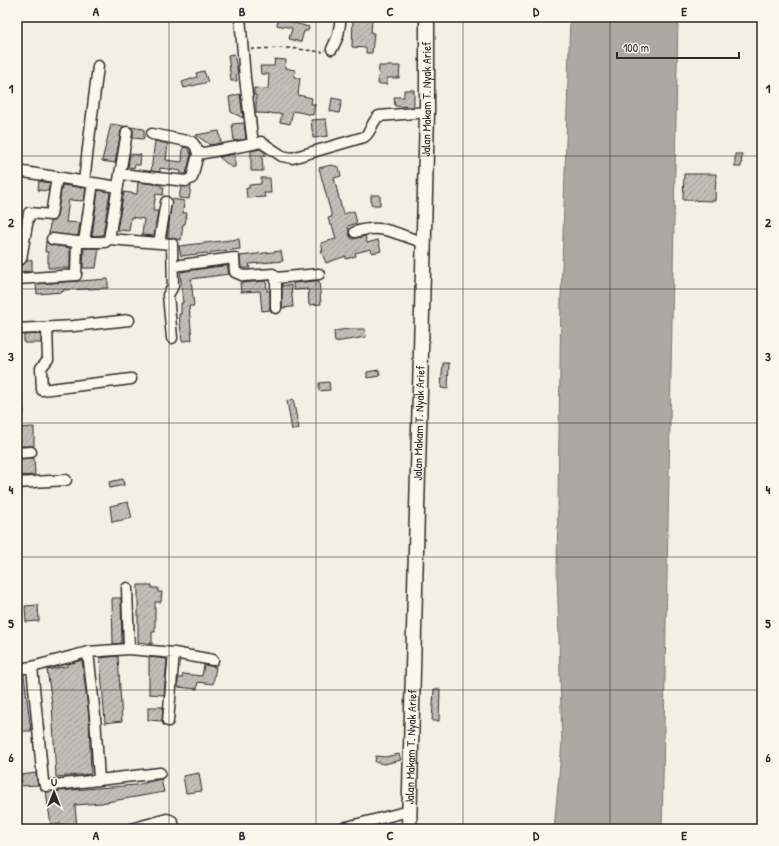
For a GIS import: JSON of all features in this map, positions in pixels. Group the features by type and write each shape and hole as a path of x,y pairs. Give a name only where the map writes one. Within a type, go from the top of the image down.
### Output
{"street":[{"path":"240,17 244,49 245,78 253,144"},
{"path":"332,49 338,36 341,17"},
{"name":"Jalan Makam T. Nyak Arief","path":"409,829 427,112 427,17"},
{"path":"17,279 76,275 88,182 98,66"},
{"path":"198,154 261,142 282,156 297,157 364,137 370,132 374,120 379,116 427,112"},
{"path":"109,239 127,132"},
{"path":"120,174 186,181 192,178 198,154 196,146 192,142 152,134"},
{"path":"24,172 118,187"},
{"path":"22,259 30,213 51,215 57,177"},
{"path":"159,243 166,202"},
{"path":"355,232 368,228 378,228 423,242"},
{"path":"52,239 80,242 105,242 109,239 172,244 174,286 168,295 172,338"},
{"path":"173,266 234,258 235,272 244,276 273,274 276,278 276,308"},
{"path":"276,278 319,274"},
{"path":"17,329 48,328 129,320"},
{"path":"48,328 48,359 41,368 42,390 131,379"},
{"path":"17,453 31,452"},
{"path":"17,483 66,480"},
{"path":"127,588 129,649"},
{"path":"17,669 32,667 88,652 129,649 174,653 213,660"},
{"path":"88,652 95,716 99,780"},
{"path":"168,721 174,653"},
{"path":"32,667 44,783 99,780 160,773"},
{"path":"339,829 409,811"},
{"path":"131,829 167,819 172,822 175,829"}],"path":[{"path":"244,49 288,48 327,52 332,49"}],"shaded area":[{"path":"570,17 678,17 662,829 554,829 562,743 557,570 561,297"}],"building":[{"path":"279,17 292,17 291,22 309,27 308,31 304,31 301,42 289,39 292,28 277,25"},
{"path":"363,17 371,17 372,20 371,33 374,33 372,53 366,53 366,48 352,47 353,18 363,19"},
{"path":"234,54 238,73 236,74 237,81 231,81 228,55"},
{"path":"275,59 286,60 285,68 295,70 294,77 300,78 298,95 312,98 311,104 315,104 313,115 293,111 290,124 280,122 282,114 256,113 256,95 254,95 254,88 268,89 269,74 261,74 260,66 274,66"},
{"path":"379,66 400,66 399,78 387,78 387,84 378,84"},
{"path":"204,71 208,82 184,88 182,82 197,77 196,73"},
{"path":"404,90 414,90 414,107 395,106 394,97 404,97"},
{"path":"240,94 243,118 231,112 229,97"},
{"path":"332,98 342,100 339,113 330,111"},
{"path":"326,119 328,136 313,138 311,120"},
{"path":"244,123 246,139 234,141 232,124"},
{"path":"111,124 124,126 121,131 115,163 102,161"},
{"path":"131,127 144,129 144,139 133,138 133,130"},
{"path":"219,131 221,143 210,145 196,135"},
{"path":"155,141 168,144 166,160 182,162 183,147 188,148 191,154 186,174 180,174 181,171 160,168 160,172 151,171"},
{"path":"260,149 265,152 265,156 262,156 263,171 251,171 251,151"},
{"path":"130,154 141,155 140,165 135,165 134,168 128,167"},
{"path":"235,154 235,167 231,167 219,157"},
{"path":"735,154 742,154 741,167 735,167"},
{"path":"331,165 339,167 341,176 334,178 343,214 354,211 357,223 348,226 350,236 352,239 365,236 367,243 378,240 381,251 372,253 371,249 355,253 356,256 346,259 346,256 326,263 321,251 323,251 321,243 336,239 332,225 330,225 328,218 332,217 319,168"},
{"path":"684,174 716,174 715,201 683,200"},
{"path":"261,178 270,178 271,193 264,193 265,197 247,198 246,188 249,188 249,185 261,184"},
{"path":"39,181 50,183 48,191 38,190"},
{"path":"138,182 161,185 161,187 164,187 163,195 156,194 153,211 158,211 154,236 142,235 144,219 131,217 129,231 117,230 124,192 137,194"},
{"path":"62,185 86,188 84,201 69,200 66,222 80,223 78,236 49,234 50,221 54,221 57,216"},
{"path":"191,186 189,199 179,198 181,187"},
{"path":"98,190 110,192 103,235 92,236"},
{"path":"371,195 380,195 380,205 371,205"},
{"path":"172,199 184,201 183,213 187,213 185,224 183,224 181,240 167,237"},
{"path":"239,239 240,249 181,256 179,246"},
{"path":"46,241 51,245 70,248 70,268 48,268 48,252 45,252"},
{"path":"84,248 99,248 96,268 83,268"},
{"path":"281,251 283,261 249,264 250,268 241,268 240,256"},
{"path":"27,260 32,260 32,271 17,272 17,264 23,265"},
{"path":"227,265 229,274 191,279 194,306 189,306 192,340 182,341 179,314 181,314 181,303 183,303 180,272"},
{"path":"108,279 108,288 63,290 63,292 37,294 36,284"},
{"path":"266,281 267,291 270,291 270,310 262,311 260,291 241,292 240,283"},
{"path":"319,281 321,304 309,305 308,289 294,290 293,283"},
{"path":"291,285 293,307 282,308 282,286"},
{"path":"365,329 366,337 335,342 334,331"},
{"path":"41,334 41,343 24,343 24,335"},
{"path":"443,363 449,363 448,389 441,388"},
{"path":"379,370 380,376 367,378 367,372"},
{"path":"329,382 330,390 319,391 319,383"},
{"path":"293,399 299,429 292,430 287,401"},
{"path":"17,401 23,401 24,414 17,414"},
{"path":"34,427 34,446 17,446 17,428"},
{"path":"34,458 35,475 18,476 17,459"},
{"path":"123,479 124,485 110,488 109,482"},
{"path":"128,502 132,518 112,522 110,506"},
{"path":"138,585 152,585 152,588 158,588 158,592 162,592 161,602 155,602 155,632 152,632 152,644 138,642"},
{"path":"112,598 121,598 122,643 113,644"},
{"path":"38,605 39,621 26,622 25,606"},
{"path":"118,656 122,721 105,723 100,658"},
{"path":"149,657 167,659 164,695 149,694"},
{"path":"82,660 89,717 91,774 56,777 52,703 47,670 68,666 68,664"},
{"path":"204,665 216,667 213,684 198,682 197,689 178,687 178,678 182,678 183,674 202,676"},
{"path":"17,675 24,675 31,731 17,731"},
{"path":"434,689 440,689 439,721 432,721"},
{"path":"148,707 163,707 162,721 148,720"},
{"path":"399,754 401,760 384,764 375,762 376,756 385,757"},
{"path":"36,773 38,785 22,786 21,775"},
{"path":"199,773 202,791 186,793 183,776"},
{"path":"161,779 164,792 101,803 75,805 77,829 62,829 62,824 51,825 46,792 136,785"}]}
